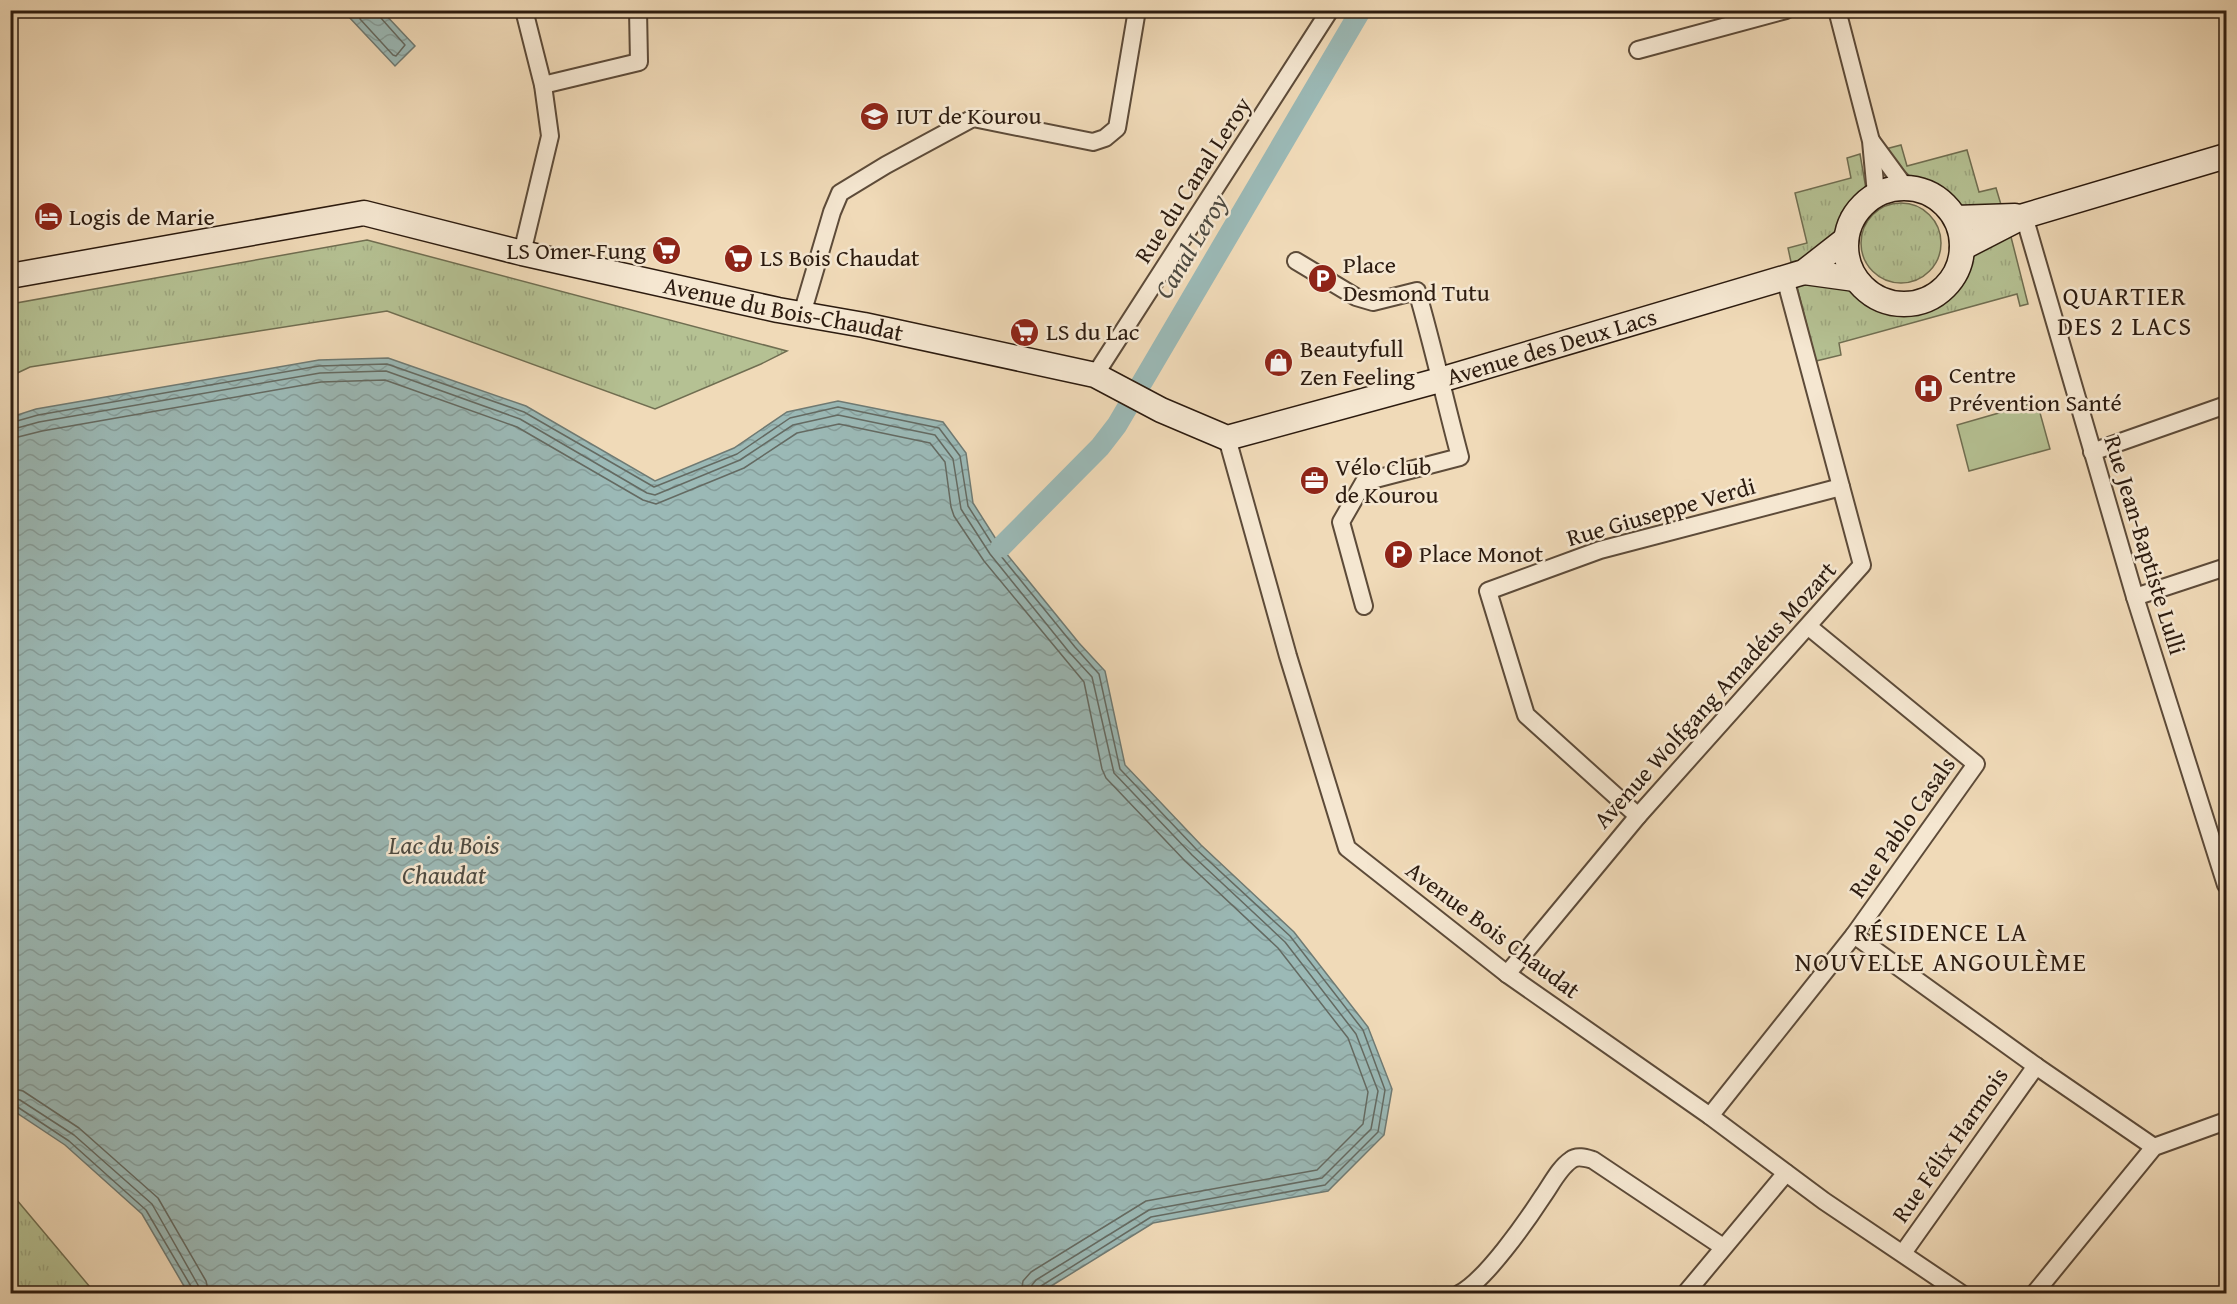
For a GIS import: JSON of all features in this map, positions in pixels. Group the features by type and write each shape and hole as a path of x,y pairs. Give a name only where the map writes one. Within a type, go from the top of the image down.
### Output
{"street":[{"path":"522,253 550,135 543,85 524,10"},
{"path":"543,85 639,62 638,10"},
{"path":"802,314 832,212 840,193 886,165 973,118 1093,142 1105,138 1117,128 1137,10"},
{"name":"Rue du Canal Leroy","path":"1095,375 1330,10"},
{"path":"1638,50 1786,10"},
{"path":"1837,10 1871,141 1876,194"},
{"path":"1871,141 1905,187"},
{"path":"1962,248 2024,216 2226,156"},
{"path":"1905,187 1920,189 1935,196 1947,206 1956,218 1961,232 1962,248 1959,266 1950,282 1937,295 1920,303 1902,305 1884,302 1868,292 1855,279 1847,260 1845,240 1850,222 1861,205 1876,194 1890,188 1905,187"},
{"name":"Avenue du Bois-Chaudat","path":"10,276 364,213 522,253 1095,375 1161,410 1227,438"},
{"path":"1956,218 2024,216"},
{"name":"Rue Jean-Baptiste Lulli","path":"2024,216 2135,597 2226,885"},
{"name":"Avenue des Deux Lacs","path":"1227,438 1440,380 1795,275 1845,240"},
{"path":"1296,261 1356,297 1373,302 1417,291 1460,457 1364,482 1341,522 1364,606"},
{"name":"Avenue des Deux Lacs","path":"1795,275 1855,279"},
{"name":"Avenue Wolfgang Amadéus Mozart","path":"1507,974 1638,816 1862,565 1841,487 1795,275"},
{"path":"2092,452 2226,405"},
{"name":"Avenue Bois Chaudat","path":"1227,438 1288,656 1347,848 1507,974 1710,1116 1824,1202 1962,1293"},
{"name":"Rue Giuseppe Verdi","path":"1638,816 1526,716 1488,591 1600,550 1841,487"},
{"path":"2135,597 2226,567"},
{"name":"Rue Pablo Casals","path":"1710,1116 1854,935 1976,764 1809,627"},
{"path":"1854,935 2036,1066 2154,1147"},
{"name":"Rue Félix Harmois","path":"1903,1253 2036,1066"},
{"path":"2034,1293 2154,1147 2226,1121"},
{"path":"1460,1293 1475,1285 1561,1170 1571,1159 1576,1158 1593,1160 1723,1247"},
{"path":"1685,1293 1786,1173"}],"green space":[{"path":"1901,145 1907,166 1967,150 1979,192 1996,188 2002,208 1956,207 1951,199 1933,184 1912,178 1882,150"},
{"path":"1860,154 1866,189 1855,196 1841,213 1836,237 1810,258 1791,262 1788,248 1807,243 1795,193 1851,178 1847,158"},
{"path":"1901,203 1916,206 1929,215 1938,228 1941,243 1938,258 1929,271 1916,280 1901,283 1886,280 1873,271 1864,258 1861,243 1864,228 1873,215 1886,206"},
{"path":"2010,233 2028,304 2020,306 2017,294 1839,343 1841,355 1816,361 1796,283 1848,284 1876,308 1897,313 1919,310 1943,301 1956,285 1967,254"},
{"path":"367,240 787,351 655,409 387,311 30,367 11,376 11,304"},
{"path":"2037,402 2050,449 1969,471 1957,425"},
{"path":"11,1193 95,1293 11,1293"}],"water":[{"path":"357,10 382,11 415,46 395,66 349,17"},
{"name":"Lac du Bois Chaudat","path":"388,358 526,406 655,481 734,448 787,412 838,401 943,422 966,453 973,503 1001,547 1079,643 1105,671 1125,765 1201,845 1294,932 1368,1027 1392,1089 1384,1135 1328,1191 1153,1223 1040,1293 188,1293 142,1214 65,1145 11,1109 11,417 36,409 319,360"}],"waterway":[{"name":"Canal Leroy","path":"1001,547 1100,447 1117,425 1361,10"}],"place":[{"name":"IUT de Kourou","path":"875,116"},
{"name":"Logis de Marie","path":"48,217"},
{"name":"LS Omer Fung","path":"667,251"},
{"name":"LS Bois Chaudat","path":"739,258"},
{"name":"Place Desmond Tutu","path":"1322,279"},
{"name":"LS du Lac","path":"1025,332"},
{"name":"Beautyfull Zen Feeling","path":"1279,363"},
{"name":"Centre Prévention Santé","path":"1928,389"},
{"name":"Vélo Club de Kourou","path":"1314,481"},
{"name":"Place Monot","path":"1398,554"}],"district":[{"name":"QUARTIER DES 2 LACS","path":"2125,311"},
{"name":"RÉSIDENCE LA NOUVELLE ANGOULÈME","path":"1941,947"}]}
